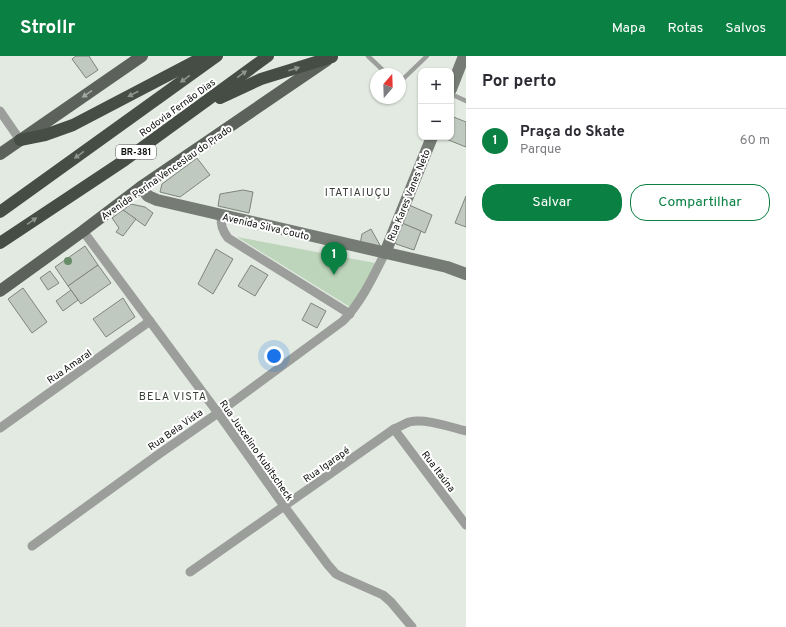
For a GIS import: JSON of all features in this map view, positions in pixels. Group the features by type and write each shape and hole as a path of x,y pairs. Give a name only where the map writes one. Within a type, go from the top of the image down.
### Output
{"highway":[{"path":"20,140 45,135 73,125 205,56"},
{"name":"Rodovia Fernão Dias","path":"0,212 217,56"},
{"name":"Rodovia Fernão Dias","path":"0,243 125,160 268,56"},
{"path":"125,160 223,95 261,79 332,56"}],"main road":[{"path":"0,154 142,56"},
{"name":"Avenida Perina Venceslau do Prado","path":"0,291 141,187 332,56"},
{"path":"454,81 464,56"},
{"name":"Rua Kares Vanes Neto","path":"385,253 431,140"},
{"name":"Avenida Silva Couto","path":"141,187 148,196 153,199 221,216 448,267 466,274"}],"street":[{"path":"0,111 20,140"},
{"path":"221,216 223,231 228,238 350,314"},
{"name":"Rua Juscelino Kubitscheck","path":"83,231 218,413 328,565 336,574 383,595 391,602 412,627"},
{"name":"Rua Bela Vista","path":"32,546 218,413 343,321 350,314 364,293 385,253"},
{"name":"Rua Amaral","path":"0,428 150,321"},
{"name":"Rua Igarapé","path":"190,572 403,424 415,422 433,423 466,431"},
{"name":"Rua Itaúna","path":"394,430 466,526"}],"lane":[{"path":"368,56 381,68"},
{"path":"406,75 427,56"},
{"path":"454,95 466,100"}],"green space":[{"path":"237,237 375,263 364,288 350,307"}],"building":[{"path":"76,56 89,56 98,70 86,78 72,59"},
{"path":"454,117 466,122 466,147 448,140 454,140"},
{"path":"197,158 210,175 180,197 160,192 162,184"},
{"path":"243,190 253,192 249,213 218,206 220,194"},
{"path":"466,196 466,227 455,223"},
{"path":"131,204 145,207 153,213 145,226 123,210"},
{"path":"409,205 432,215 425,233 402,223"},
{"path":"123,210 136,219 123,236 116,232 119,228 112,218"},
{"path":"402,223 421,231 414,250 396,244 395,240"},
{"path":"371,229 381,247 360,244 362,234"},
{"path":"85,246 98,265 68,286 55,267"},
{"path":"216,249 233,259 213,294 198,284"},
{"path":"98,265 111,283 81,304 68,286"},
{"path":"251,265 268,275 255,296 238,286"},
{"path":"50,271 59,283 48,290 40,278"},
{"path":"23,288 47,322 32,333 8,299"},
{"path":"71,290 78,300 63,311 56,301"},
{"path":"123,298 135,317 106,337 93,319"},
{"path":"311,303 326,311 317,328 302,320"}],"place":[{"name":"Praça do Skate","path":"334,275"}],"district":[{"name":"ITATIAIUÇU","path":"358,192"},
{"name":"BELA VISTA","path":"173,396"}]}
